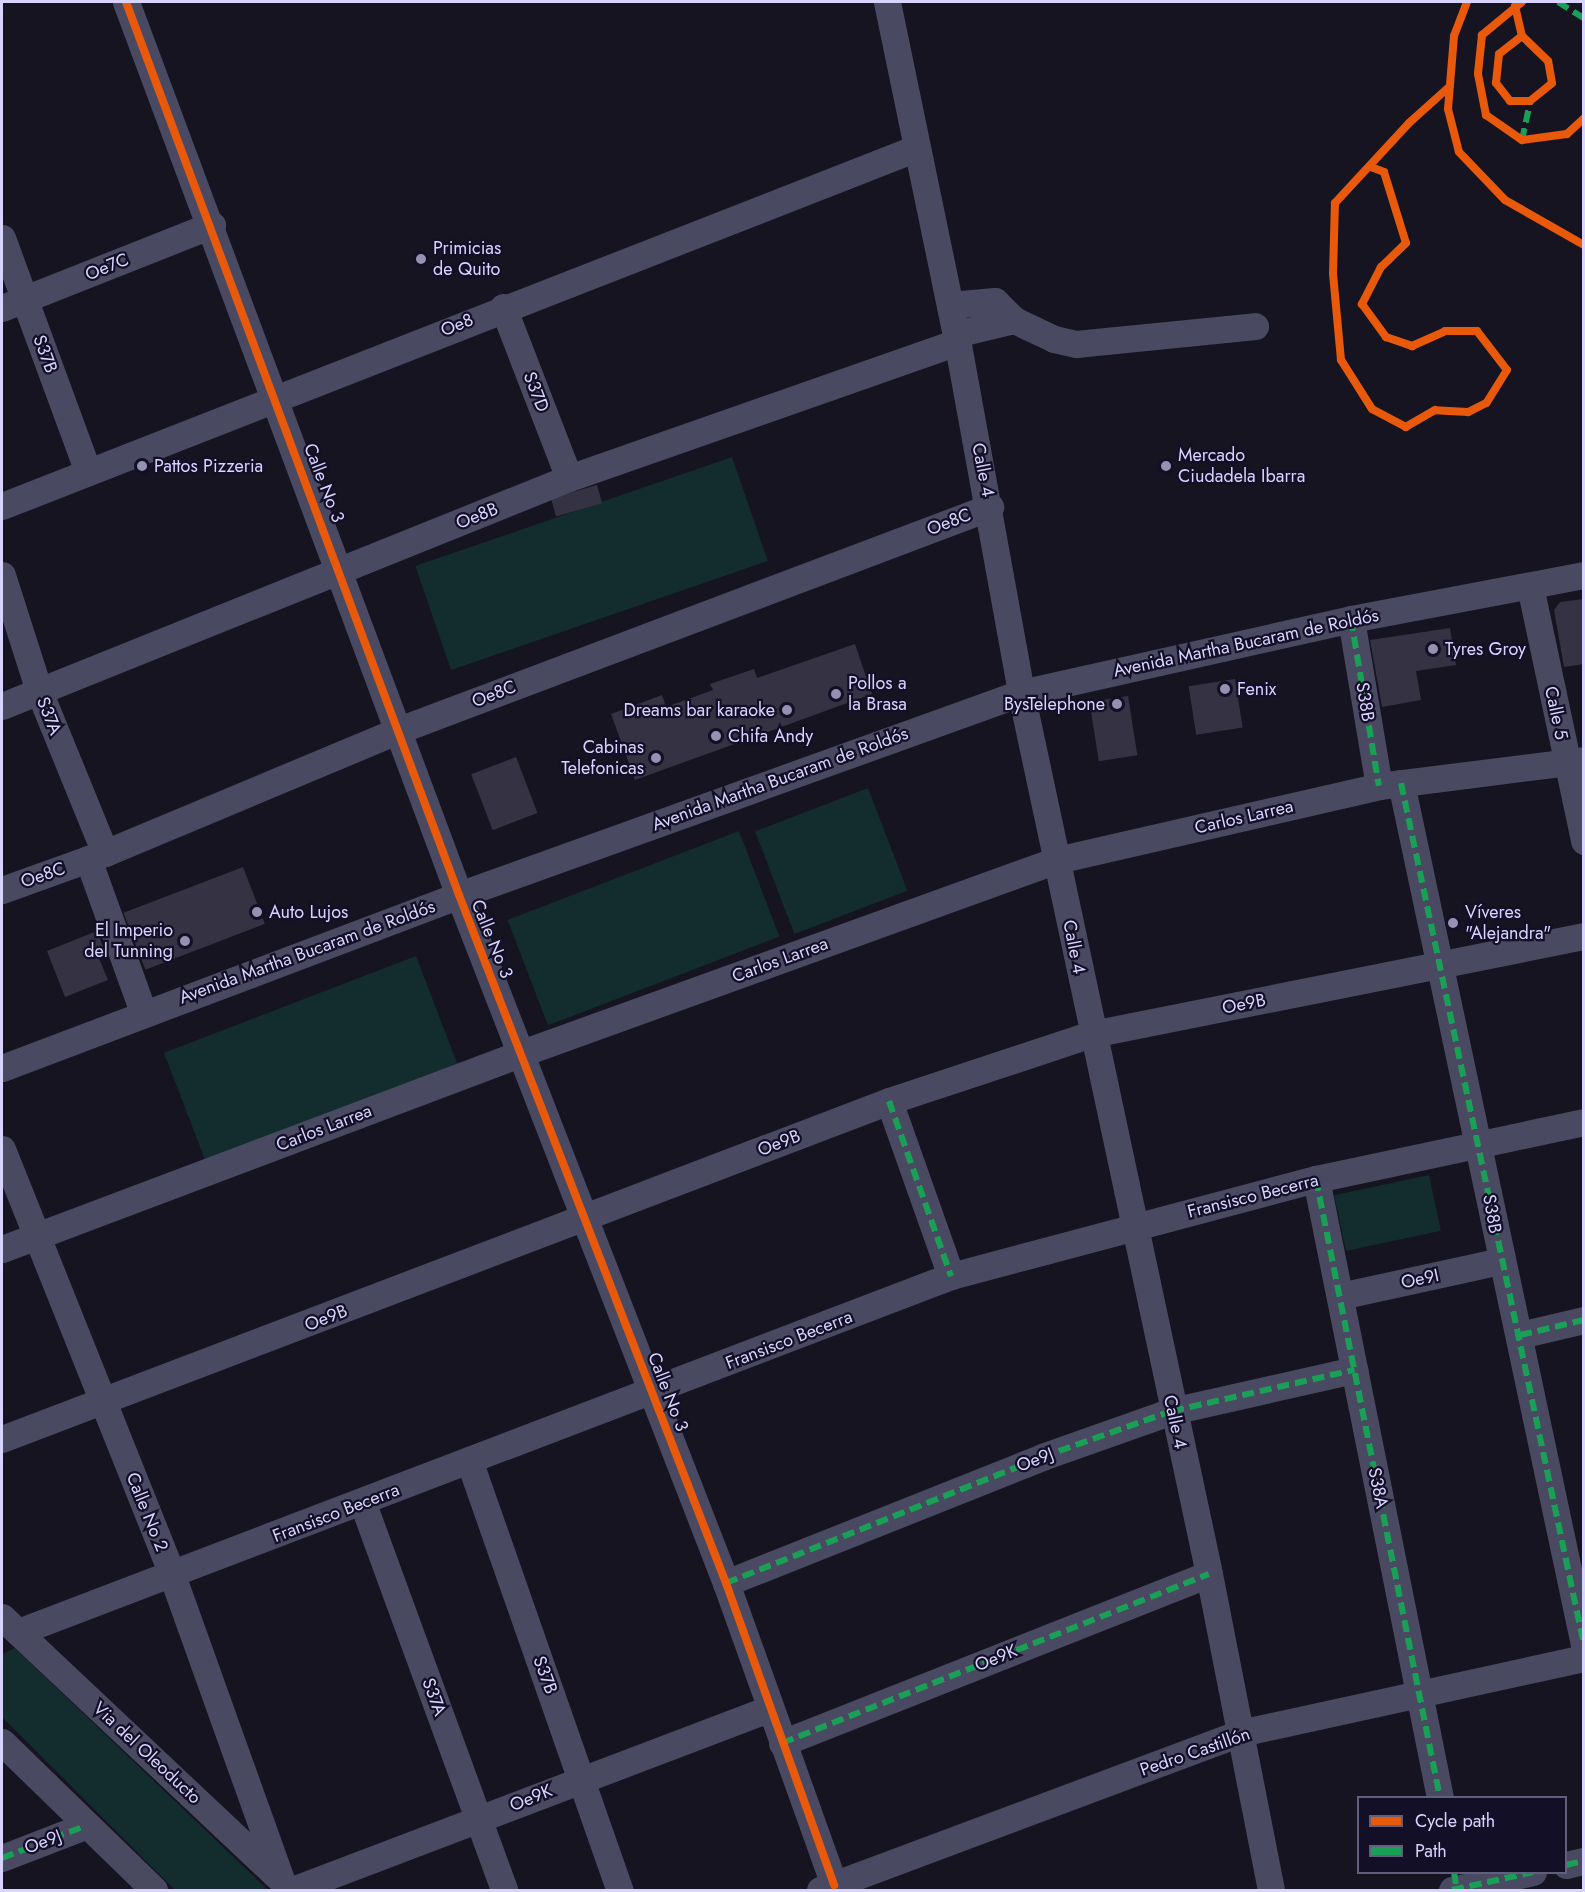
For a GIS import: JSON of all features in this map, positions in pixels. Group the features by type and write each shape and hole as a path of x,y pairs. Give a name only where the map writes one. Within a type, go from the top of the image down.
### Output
{"street":[{"name":"Calle No 3","path":"126,2 342,571 459,895 726,1583 771,1708 827,1888"},
{"name":"Calle 4","path":"887,2 914,149 950,305 990,507 1021,693 1092,1034 1136,1226 1172,1411 1209,1574 1271,1890"},
{"name":"Oe8","path":"2,506 87,469 276,399 503,307 914,149"},
{"name":"Oe7C","path":"13,304 212,225"},
{"name":"S37B","path":"2,238 13,304 87,469"},
{"path":"950,305 995,301 1014,320 1054,339 1076,344 1255,326"},
{"name":"S37D","path":"503,307 569,478"},
{"name":"Oe8B","path":"2,706 569,478 957,338 1014,320"},
{"name":"Oe8C","path":"2,890 96,856 399,730 990,507"},
{"name":"S37A","path":"2,575 96,856 143,1012"},
{"name":"Avenida Martha Bucaram de Roldós","path":"2,1068 143,1012 459,895 1021,693 1351,619 1584,575"},
{"name":"Calle 5","path":"1530,586 1575,762 1584,841"},
{"name":"S38B","path":"1351,619 1390,784 1441,965 1479,1142 1501,1261 1520,1335 1584,1645"},
{"name":"Carlos Larrea","path":"2,1249 522,1053 1057,860 1390,784 1575,762"},
{"name":"Oe9B","path":"2,1439 102,1404 889,1101 1092,1034 1584,936"},
{"path":"889,1101 951,1276"},
{"name":"Fransisco Becerra","path":"10,1624 172,1575 363,1504 469,1460 653,1393 951,1276 1316,1179 1479,1142 1584,1122"},
{"name":"Calle No 2","path":"2,1149 172,1575 288,1887"},
{"name":"S38A","path":"1316,1179 1440,1796"},
{"name":"Oe9I","path":"1340,1296 1501,1261"},
{"path":"1520,1335 1584,1320"},
{"name":"Oe9J","path":"726,1583 1042,1457 1172,1411 1354,1370"},
{"name":"S37B","path":"469,1460 620,1890"},
{"name":"S37A","path":"363,1504 504,1890"},
{"name":"Oe9K","path":"782,1743 1209,1574"},
{"name":"Via del Oleoducto","path":"10,1624 288,1887"},
{"name":"Pedro Castillón","path":"827,1888 1240,1733 1584,1658"},
{"name":"Oe9K","path":"288,1887 478,1820 582,1778 771,1708"},
{"path":"2,1742 85,1826 153,1890"},
{"name":"Oe9J","path":"2,1858 85,1826"},
{"path":"1567,1865 1584,1861"},
{"path":"1455,1886 1522,1874"}],"green space":[{"path":"732,457 768,561 451,670 415,566"},
{"path":"868,788 907,891 794,934 755,831"},
{"path":"739,831 779,936 548,1025 507,920"},
{"path":"416,956 459,1067 207,1164 164,1053"},
{"path":"1429,1175 1441,1231 1346,1251 1334,1195"},
{"path":"15,1648 268,1890 175,1890 2,1717 2,1654"}],"building":[{"path":"597,485 602,503 556,516 551,498"},
{"path":"1584,599 1584,664 1564,667 1554,610 1560,602"},
{"path":"1450,628 1456,665 1416,671 1421,700 1382,707 1370,640"},
{"path":"855,644 872,694 635,780 611,714 662,695 666,707 713,690 710,684 754,669 757,678"},
{"path":"1235,679 1243,727 1196,735 1189,686"},
{"path":"1128,696 1137,755 1099,761 1089,702"},
{"path":"516,757 538,813 493,830 471,774"},
{"path":"243,867 265,924 145,970 124,913"},
{"path":"97,931 107,958 98,956 108,980 65,997 47,951"}],"marked path":[{"path":"1558,2 1584,18"},
{"path":"1522,140 1530,101"},
{"path":"1351,619 1379,786"},
{"path":"1401,783 1584,1645"},
{"path":"889,1101 951,1276"},
{"path":"1316,1179 1440,1796"},
{"path":"1520,1335 1584,1320"},
{"path":"726,1583 1042,1457 1172,1411 1354,1370"},
{"path":"782,1743 1209,1574"},
{"path":"2,1858 85,1826"},
{"path":"1567,1865 1584,1861"},
{"path":"1454,1874 1457,1890"},
{"path":"1452,1890 1524,1874"}],"cycle path":[{"path":"126,2 459,895 726,1583 834,1885"},
{"path":"1467,2 1454,36 1448,109 1459,152 1505,200 1584,245"},
{"path":"1522,2 1482,35 1478,74 1486,115 1522,140 1567,134 1584,118"},
{"path":"1515,6 1522,36 1499,54 1496,83 1510,101 1530,101 1552,83 1548,61 1522,36"},
{"path":"1371,167 1384,172 1406,243 1381,267 1362,304 1386,337 1412,346 1445,331 1477,331 1507,370 1486,403 1468,412 1435,410 1406,427 1372,409 1341,360 1333,273 1335,203 1409,123 1449,87"}],"place":[{"name":"Primicias de Quito","path":"421,259"},
{"name":"Pattos Pizzeria","path":"142,466"},
{"name":"Mercado Ciudadela Ibarra","path":"1166,466"},
{"name":"Tyres Groy","path":"1433,649"},
{"name":"Fenix","path":"1225,689"},
{"name":"Pollos a la Brasa","path":"836,694"},
{"name":"BysTelephone","path":"1117,704"},
{"name":"Dreams bar karaoke","path":"787,710"},
{"name":"Chifa Andy","path":"716,736"},
{"name":"Cabinas Telefonicas","path":"656,758"},
{"name":"Auto Lujos","path":"257,912"},
{"name":"Víveres \"Alejandra\"","path":"1453,923"},
{"name":"El Imperio del Tunning","path":"185,941"}]}
